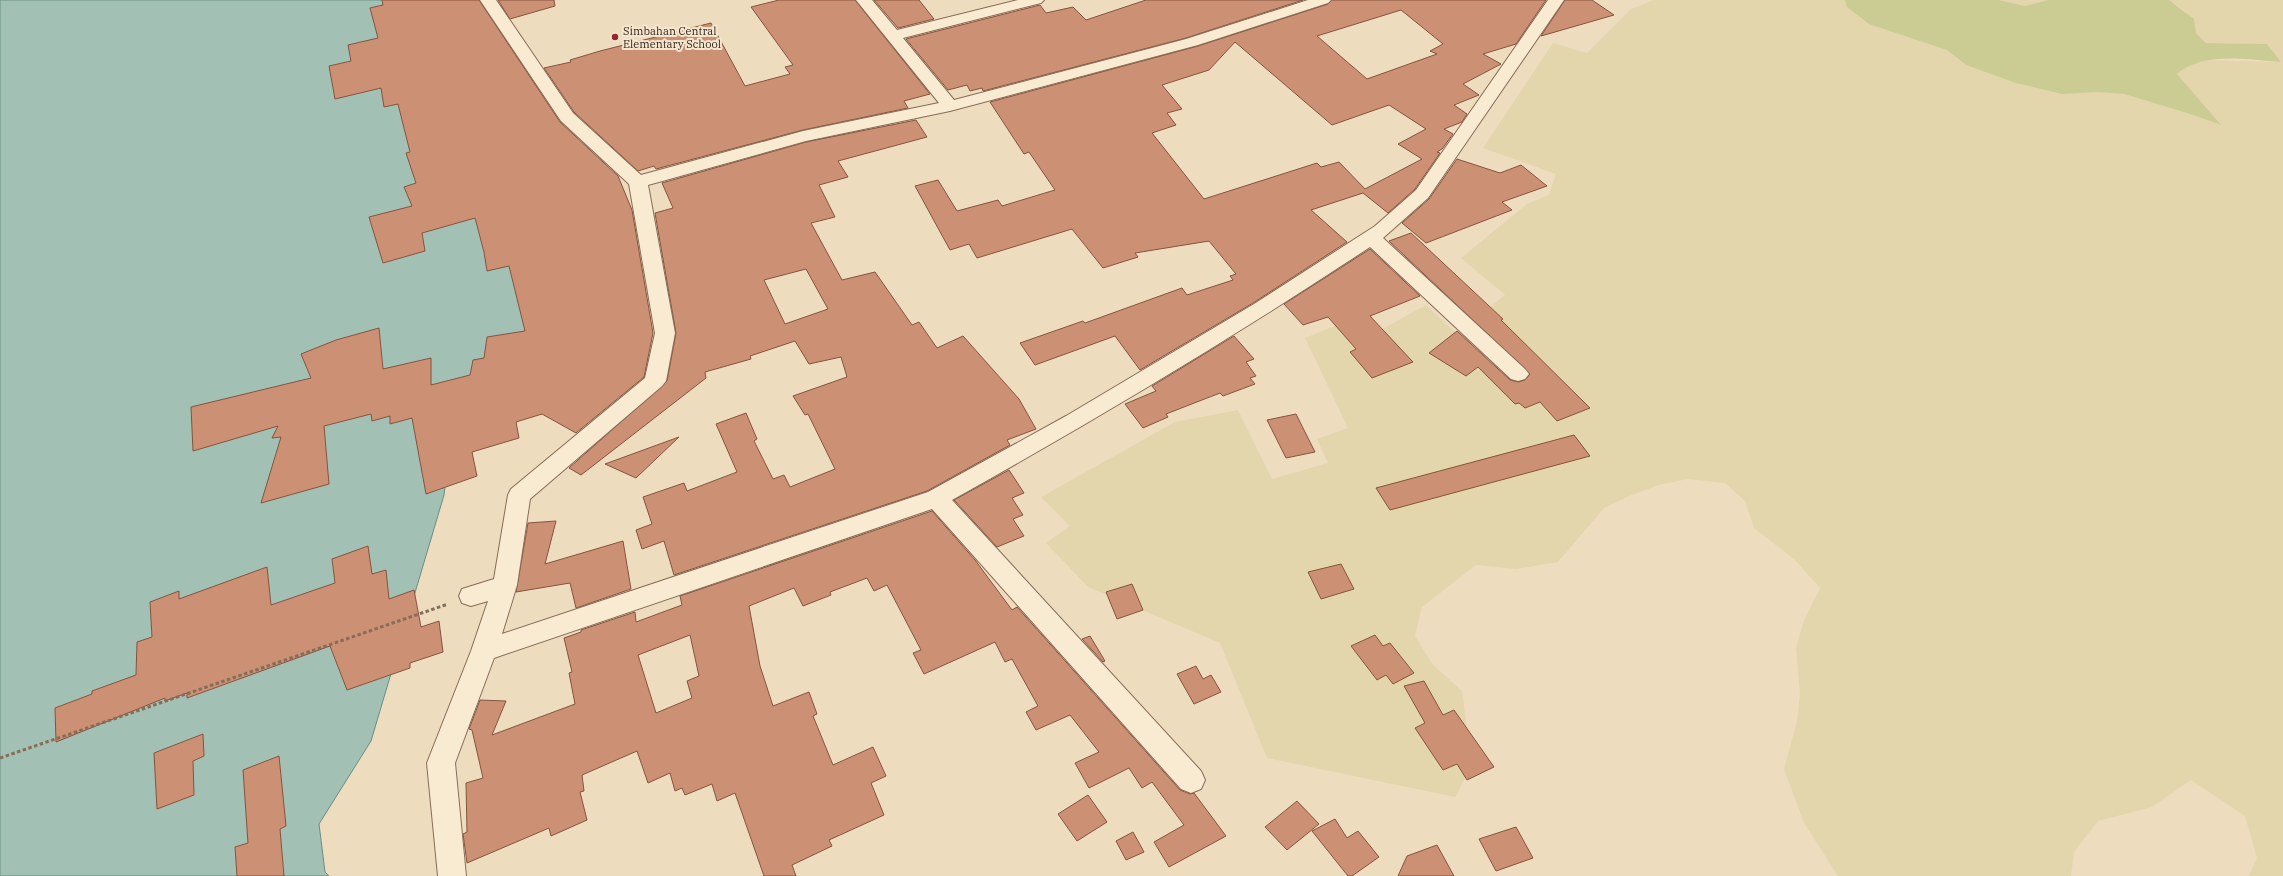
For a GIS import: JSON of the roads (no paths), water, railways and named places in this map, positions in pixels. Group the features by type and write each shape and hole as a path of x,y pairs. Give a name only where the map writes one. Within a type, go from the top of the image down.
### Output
{"street":[{"path":"452,876 441,763 484,651 505,585 520,495 655,381 664,333 638,182 567,117 488,0"},
{"path":"864,0 950,106"},
{"path":"893,36 1036,0"},
{"path":"638,182 803,136 950,106 1192,42 1323,0"},
{"path":"484,651 882,518 936,498 1081,418 1261,309 1371,238 1422,194 1546,18 1556,0"},
{"path":"1371,238 1518,374"},
{"path":"936,498 1191,780"},
{"path":"470,596 505,585"}],"place":[{"name":"Simbahan Central Elementary School","path":"615,37"}]}
